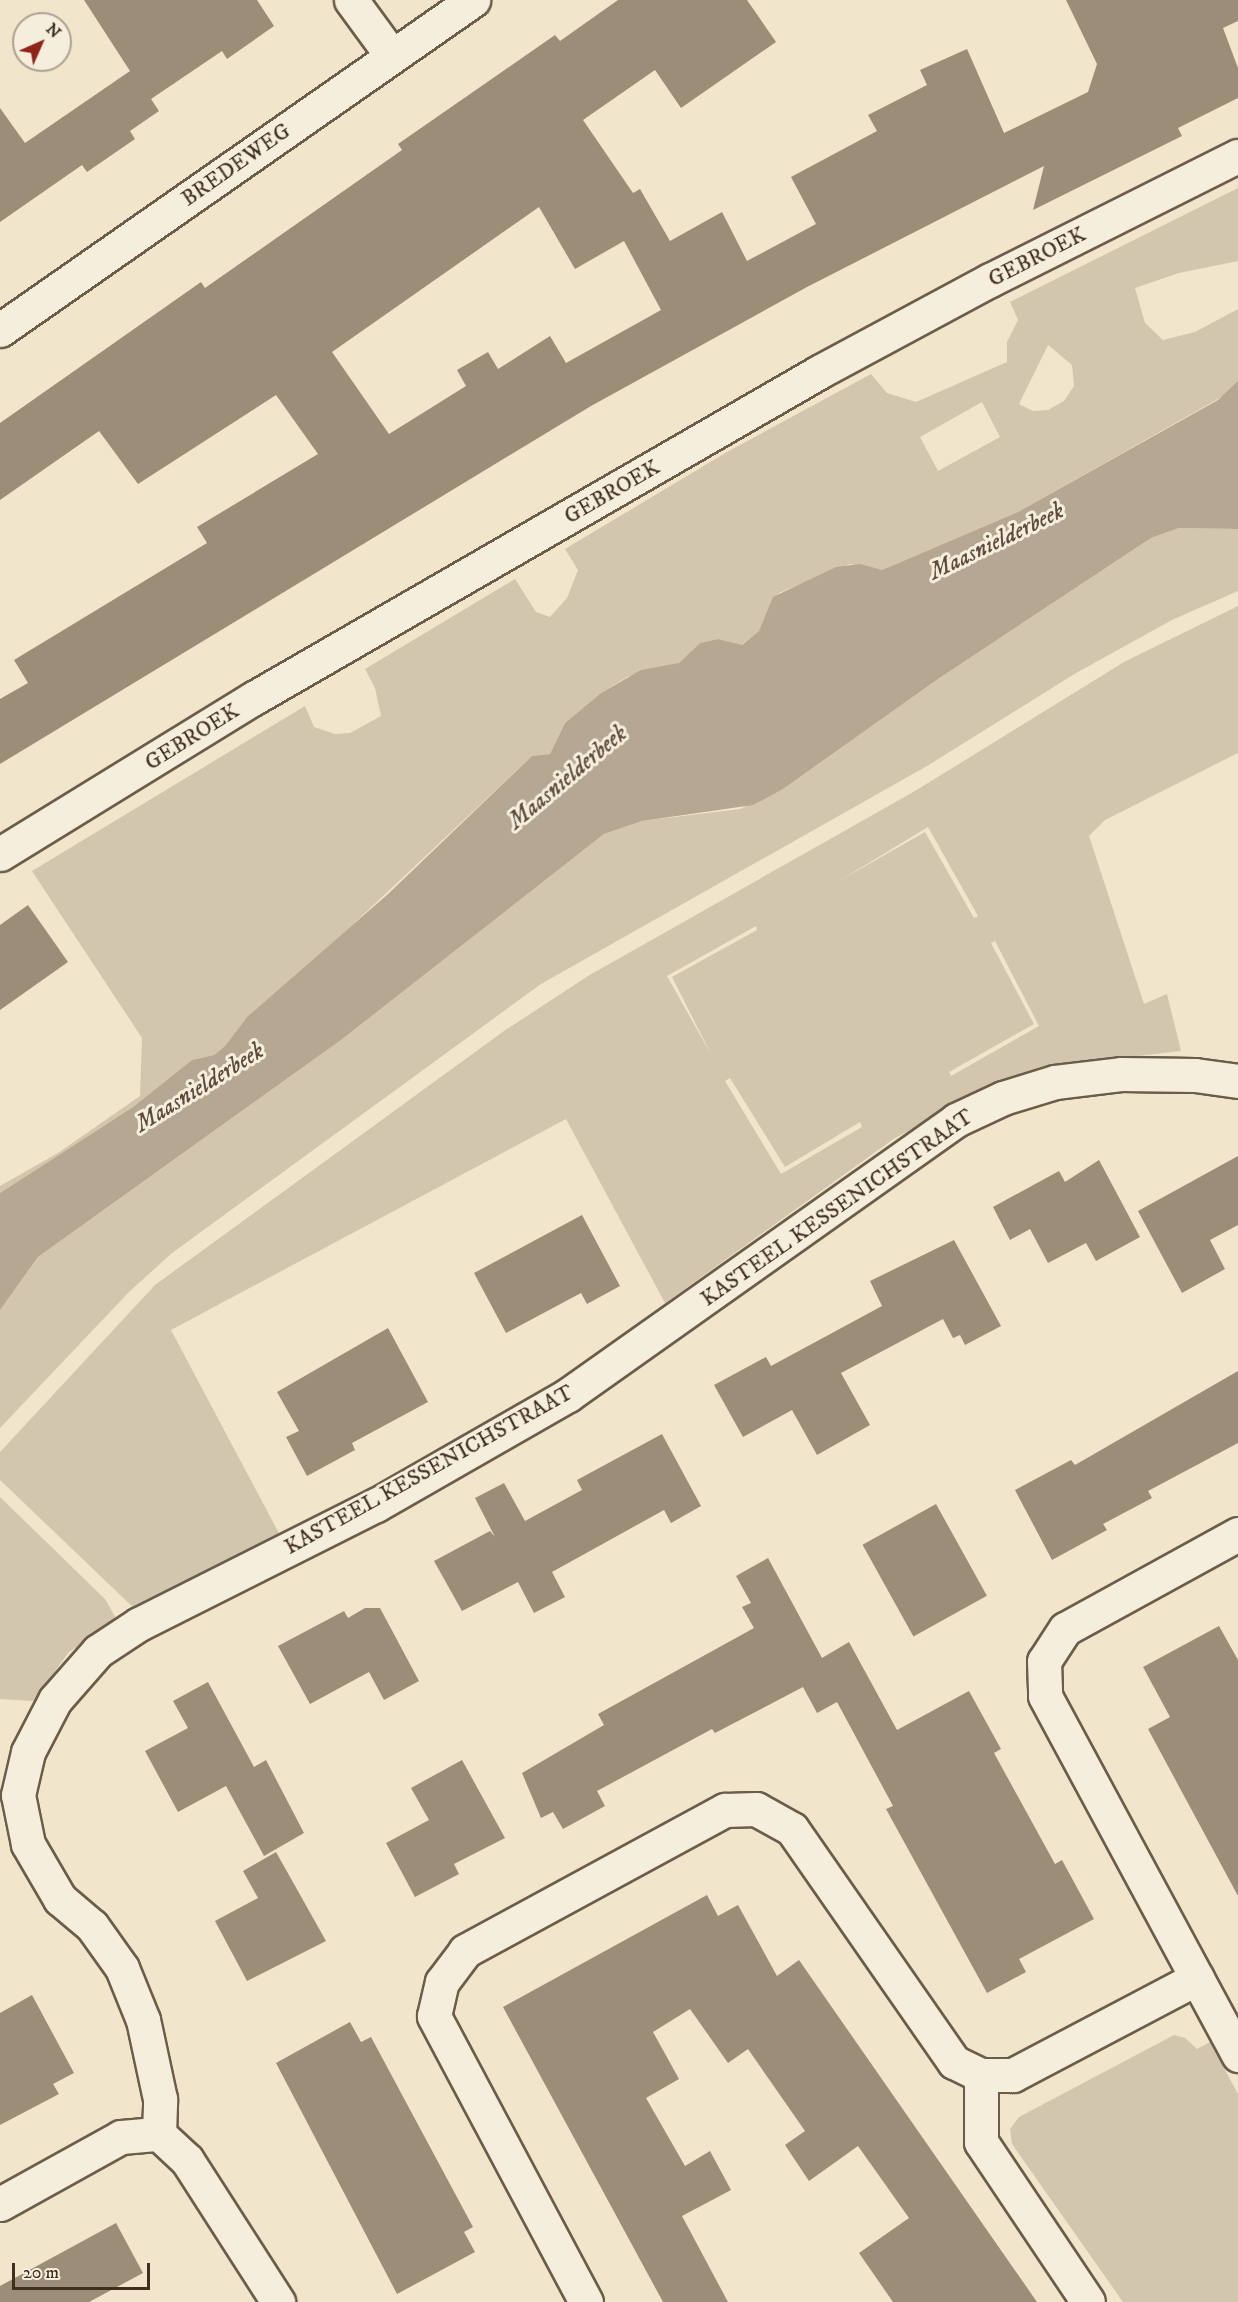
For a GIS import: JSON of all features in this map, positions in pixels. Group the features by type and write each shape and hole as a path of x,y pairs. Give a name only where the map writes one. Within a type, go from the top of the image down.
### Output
{"street":[{"path":"351,0 392,56"},
{"name":"BREDEWEG","path":"0,330 473,0"},
{"name":"GEBROEK","path":"0,855 254,698 819,372 990,280 1238,156"},
{"name":"KASTEEL KESSENICHSTRAAT","path":"159,2134 160,2099 143,2020 123,1968 92,1926 60,1899 28,1844 18,1795 28,1752 55,1700 98,1651 139,1624 376,1505 568,1395 956,1120 1003,1098 1055,1082 1121,1074 1195,1075 1238,1081"},
{"path":"1238,1534 1065,1629 1044,1661 1045,1696 1238,2055"},
{"path":"586,2302 434,2016 442,1982 465,1951 725,1810 756,1809 792,1829 954,2062 981,2075 1013,2075 1197,1978"},
{"path":"981,2075 981,2142 1088,2302"},
{"path":"0,2204 121,2137 159,2134 187,2160 278,2302"}],"shaded area":[{"path":"1238,188 1238,261 1179,273 1135,288 1145,323 1163,340 1195,332 1238,309 1238,381 1225,395 1018,512 882,570 850,564 779,593 759,631 741,645 718,639 700,643 679,663 627,677 601,693 565,723 550,754 532,756 347,930 251,1013 225,1046 214,1055 192,1060 133,1107 0,1193 0,1186 58,1153 140,1096 142,1038 32,871 305,706 314,727 335,734 350,733 381,716 375,688 365,669 515,579 536,612 550,617 567,598 578,570 565,549 727,452 871,374 887,393 916,402 1007,362 1007,342 1018,320 1010,302","holes":["1048,345 1072,365 1074,386 1064,401 1048,410 1033,411 1019,404","982,402 1000,437 938,471 920,437"]},
{"path":"1179,528 1238,529 1238,591 1172,620 1076,673 927,766 541,984 172,1253 129,1292 0,1428 0,1310 38,1257 341,1040 604,834 642,821 740,809 783,789 938,679 1151,538"},
{"path":"1238,606 1238,753 1105,820 1089,836 1144,1004 1167,994 1181,1051 1112,1059 969,1100 895,1138 665,1303 566,1119 171,1330 282,1539 137,1611 0,1480 0,1452 155,1285 504,1031 588,976 915,791 1124,662","holes":["928,827 978,916 974,918 925,832 839,881","756,926 757,930 672,977 713,1058 667,976","995,941 1039,1026 951,1076 949,1072 1034,1024 991,943","730,1078 785,1167 860,1122 862,1127 781,1174 725,1081"]},
{"path":"0,1497 105,1599 117,1620 69,1652 33,1701 0,1699"},
{"path":"1174,2035 1185,2038 1197,2049 1210,2042 1238,2094 1238,2302 1123,2302 1012,2144 1010,2129 1019,2117"}],"water":[{"name":"Maasnielderbeek","path":"1238,381 1238,529 1179,528 1151,538 938,679 783,789 753,805 642,821 604,834 341,1040 38,1257 0,1310 0,1193 133,1107 192,1060 214,1055 225,1046 248,1016 387,895 532,756 550,754 565,723 601,693 641,670 679,663 700,643 718,639 742,645 759,631 773,597 836,567 860,564 882,570 1018,512 1218,400"}],"building":[{"path":"84,0 257,0 274,26 227,59 222,51 151,99 159,111 130,131 135,139 87,172 82,165 0,222 0,108 25,143 130,71"},
{"path":"618,0 747,0 776,42 681,108 655,70 583,120 633,193 640,189 670,241 722,212 747,261 816,224 791,177 877,131 868,115 927,85 920,70 967,49 1004,133 1088,92 1097,64 1066,0 1238,0 1238,21 1223,28 1238,68 1238,98 1178,128 1182,136 1033,210 1044,166 807,287 591,406 0,764 0,699 28,683 14,660 207,543 197,527 318,454 276,395 138,484 99,431 0,500 0,423 201,282 205,288 402,150 398,144 555,35 560,41","holes":["539,207 575,269 624,241 661,310 566,363 550,336 498,369 488,352 457,370 466,386 389,434 332,352"]},
{"path":"28,905 68,962 0,1010 0,925"},
{"path":"1238,1156 1238,1225 1210,1240 1225,1269 1182,1293 1138,1211"},
{"path":"1099,1160 1140,1237 1096,1261 1086,1243 1048,1263 1030,1229 1010,1240 993,1207 1059,1171 1065,1182"},
{"path":"582,1215 620,1286 587,1304 581,1293 506,1333 474,1273"},
{"path":"954,1240 1001,1326 965,1345 960,1335 953,1338 943,1319 841,1373 870,1425 817,1455 792,1410 743,1437 714,1385 766,1357 771,1366 882,1306 870,1281"},
{"path":"388,1328 428,1402 352,1443 355,1450 307,1476 286,1437 299,1431 277,1392"},
{"path":"1238,1371 1238,1443 1148,1491 1152,1498 1103,1524 1107,1530 1052,1560 1015,1490 1071,1460 1075,1465"},
{"path":"662,1434 701,1506 671,1523 664,1510 552,1572 565,1597 534,1613 518,1582 462,1611 434,1561 490,1531 495,1537 475,1498 504,1483 525,1521 582,1490 577,1480"},
{"path":"936,1504 987,1596 913,1637 863,1545"},
{"path":"768,1558 822,1658 849,1642 897,1730 969,1691 1001,1749 994,1753 1055,1864 1062,1860 1094,1919 1019,1959 1026,1972 987,1993 886,1809 893,1806 837,1702 817,1713 803,1687 715,1733 712,1729 597,1791 605,1806 563,1829 553,1812 541,1818 522,1773 604,1725 598,1714 754,1628 742,1607 751,1603 736,1576"},
{"path":"365,1608 380,1608 419,1681 384,1700 369,1672 310,1704 278,1646 344,1611 348,1618"},
{"path":"1219,1626 1238,1660 1238,1896 1148,1729 1170,1717 1143,1667"},
{"path":"208,1682 254,1767 266,1760 304,1833 264,1856 226,1786 178,1812 145,1751 188,1728 173,1701"},
{"path":"462,1760 505,1838 454,1864 459,1874 415,1897 386,1843 429,1820 411,1788"},
{"path":"276,1852 326,1941 247,1981 215,1921 258,1898 243,1871"},
{"path":"707,1895 718,1916 738,1905 777,1976 799,1960 1037,2302 893,2302 859,2253 909,2218 858,2146 809,2181 785,2145 805,2131 748,2049 728,2063 690,2009 653,2032 679,2079 646,2098 685,2166 710,2151 731,2190 682,2216 728,2302 663,2302 503,2007"},
{"path":"32,1995 74,2073 53,2084 59,2094 0,2125 0,2013"},
{"path":"350,2022 361,2042 371,2037 473,2227 464,2232 475,2252 397,2294 276,2063"},
{"path":"116,2223 143,2273 89,2302 0,2302 0,2286"}]}
